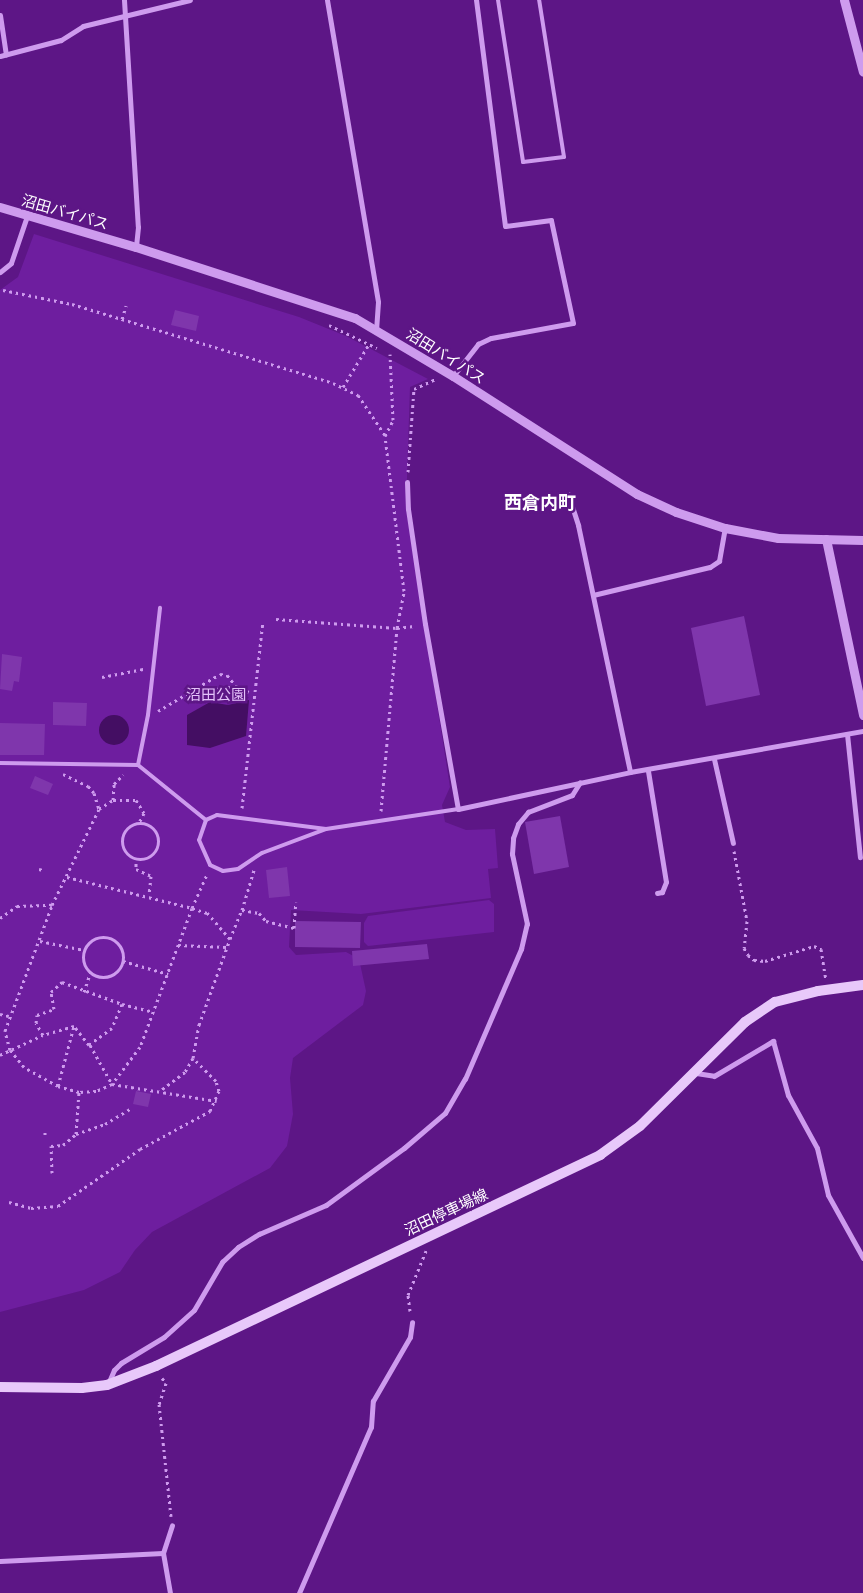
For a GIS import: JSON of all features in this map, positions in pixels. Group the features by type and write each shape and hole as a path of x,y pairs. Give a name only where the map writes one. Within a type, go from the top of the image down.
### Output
{"main road":[{"name":"沼田停車場線","path":"0,1387 82,1388 107,1385 156,1366 600,1155 626,1138 696,1073 745,1022 775,1002 818,991 863,985"}],"street":[{"path":"124,0 138,227 136,247"},
{"path":"0,56 61,40 83,26 190,0"},
{"path":"327,0 378,302 376,329"},
{"path":"453,376 478,344 573,323 551,220 506,226 476,0"},
{"path":"844,0 863,72"},
{"path":"0,15 6,55"},
{"name":"沼田バイパス","path":"0,207 136,247 355,318 453,376 637,494 676,512 725,528 778,538 863,540"},
{"path":"0,272 11,263 27,216"},
{"path":"407,482 408,509 424,624 458,809 630,772 714,759 863,730"},
{"path":"568,494 593,595 630,772"},
{"path":"593,595 710,567 719,561 725,528"},
{"path":"826,539 863,715"},
{"path":"847,734 860,857"},
{"path":"714,759 732,843"},
{"path":"648,770 666,882 662,892 657,893"},
{"path":"107,1385 114,1370 121,1363 164,1337 194,1310 222,1262 238,1247 258,1234 326,1205 404,1148 445,1113 465,1079 521,949 527,924 512,854 513,838 528,812 572,795 580,782"},
{"path":"696,1073 714,1076 773,1040 788,1095 817,1148 828,1195 863,1258"},
{"path":"299,1593 371,1427 373,1401 410,1337 412,1322"},
{"path":"170,1593 164,1553 172,1525"},
{"path":"0,1562 164,1553"}],"lane":[{"path":"498,0 523,162 564,157 539,0"},
{"path":"138,765 148,715 151,670 160,608"},
{"path":"0,763 138,765 206,820"},
{"path":"326,829 217,815 206,820 199,840 210,866 223,871 238,869 256,857 326,829 458,809"}],"path":[{"path":"3,290 72,304 342,387 358,395 385,436 404,591 397,628 380,822"},
{"path":"122,319 126,306"},
{"path":"322,322 397,358"},
{"path":"342,387 369,344"},
{"path":"385,436 393,420 390,354"},
{"path":"430,375 444,384"},
{"path":"407,482 414,389 437,379"},
{"path":"276,619 397,628 424,624"},
{"path":"242,808 262,621"},
{"path":"102,677 136,669 151,670"},
{"path":"148,715 220,674 227,674 236,686 249,692"},
{"path":"190,692 236,686"},
{"path":"51,764 67,777 88,786 94,793 99,809"},
{"path":"113,800 116,780 138,765"},
{"path":"139,823 151,826 158,838 154,853 136,857 124,850 122,836 126,830 139,823 144,813 136,800 113,800 99,809 52,905 40,941 8,1016 5,1031 10,1050 24,1067 58,1086 79,1092 96,1091 112,1084 140,1047 192,908 210,866"},
{"path":"732,843 747,921 744,948 748,955 754,960 765,961 814,946 821,949 827,984"},
{"path":"136,857 136,869 151,876 149,895"},
{"path":"160,1090 185,1072 193,1058 199,1025 242,910 256,857"},
{"path":"67,877 149,895 207,913 230,939"},
{"path":"242,910 259,913 266,921 294,928 296,902"},
{"path":"0,918 17,906 52,905"},
{"path":"108,938 121,948 123,961 117,972 110,977 101,978 90,973 83,962 84,950 92,940 108,938"},
{"path":"40,941 84,950"},
{"path":"178,945 227,947"},
{"path":"123,961 168,974"},
{"path":"84,992 90,973"},
{"path":"43,1035 35,1018 39,1013 54,1009 51,992 56,984 66,982 84,992 154,1012"},
{"path":"89,1045 112,1028 122,1004"},
{"path":"0,1014 8,1016"},
{"path":"74,1026 89,1045 112,1084"},
{"path":"0,1055 43,1035 74,1026"},
{"path":"58,1086 74,1026"},
{"path":"9,1202 31,1208 58,1206 140,1149 210,1111 217,1102 216,1082 193,1058"},
{"path":"112,1084 160,1090 217,1102"},
{"path":"76,1134 79,1092"},
{"path":"52,1173 51,1146 63,1145 76,1134 105,1124 132,1108"},
{"path":"45,1132 45,1138"},
{"path":"412,1322 408,1295 422,1266 430,1236"},
{"path":"156,1366 166,1383 159,1404 172,1525"}],"green space":[{"name":"沼田公園","path":"34,234 299,317 346,336 428,379 410,387 406,507 450,787 442,805 445,822 466,830 495,829 498,868 488,869 491,898 361,914 291,910 289,947 296,955 346,952 359,959 366,991 363,1005 293,1058 290,1078 293,1114 287,1146 270,1168 152,1232 135,1250 120,1272 84,1290 0,1312 0,290 18,277"},
{"path":"489,900 494,904 494,932 368,946 364,942 364,923 368,916"}],"shaded area":[{"path":"249,700 246,736 210,748 187,745 187,715 210,702 228,705"},
{"path":"114,715 124,720 129,730 124,740 114,745 104,740 99,730 104,720"}],"building":[{"path":"175,310 199,316 196,331 171,325"},
{"path":"744,616 760,695 706,706 691,628"},
{"path":"2,654 22,657 19,682 14,681 12,691 0,689"},
{"path":"53,702 87,703 86,726 53,725"},
{"path":"0,723 45,724 44,755 0,755"},
{"path":"35,776 53,784 48,795 30,788"},
{"path":"560,816 569,867 534,874 525,822"},
{"path":"287,867 290,896 269,898 266,870"},
{"path":"295,921 361,922 360,948 295,947"},
{"path":"427,944 429,959 353,966 352,951"},
{"path":"136,1091 151,1094 148,1107 133,1104"}],"district":[{"name":"西倉内町","path":"540,503"}]}
